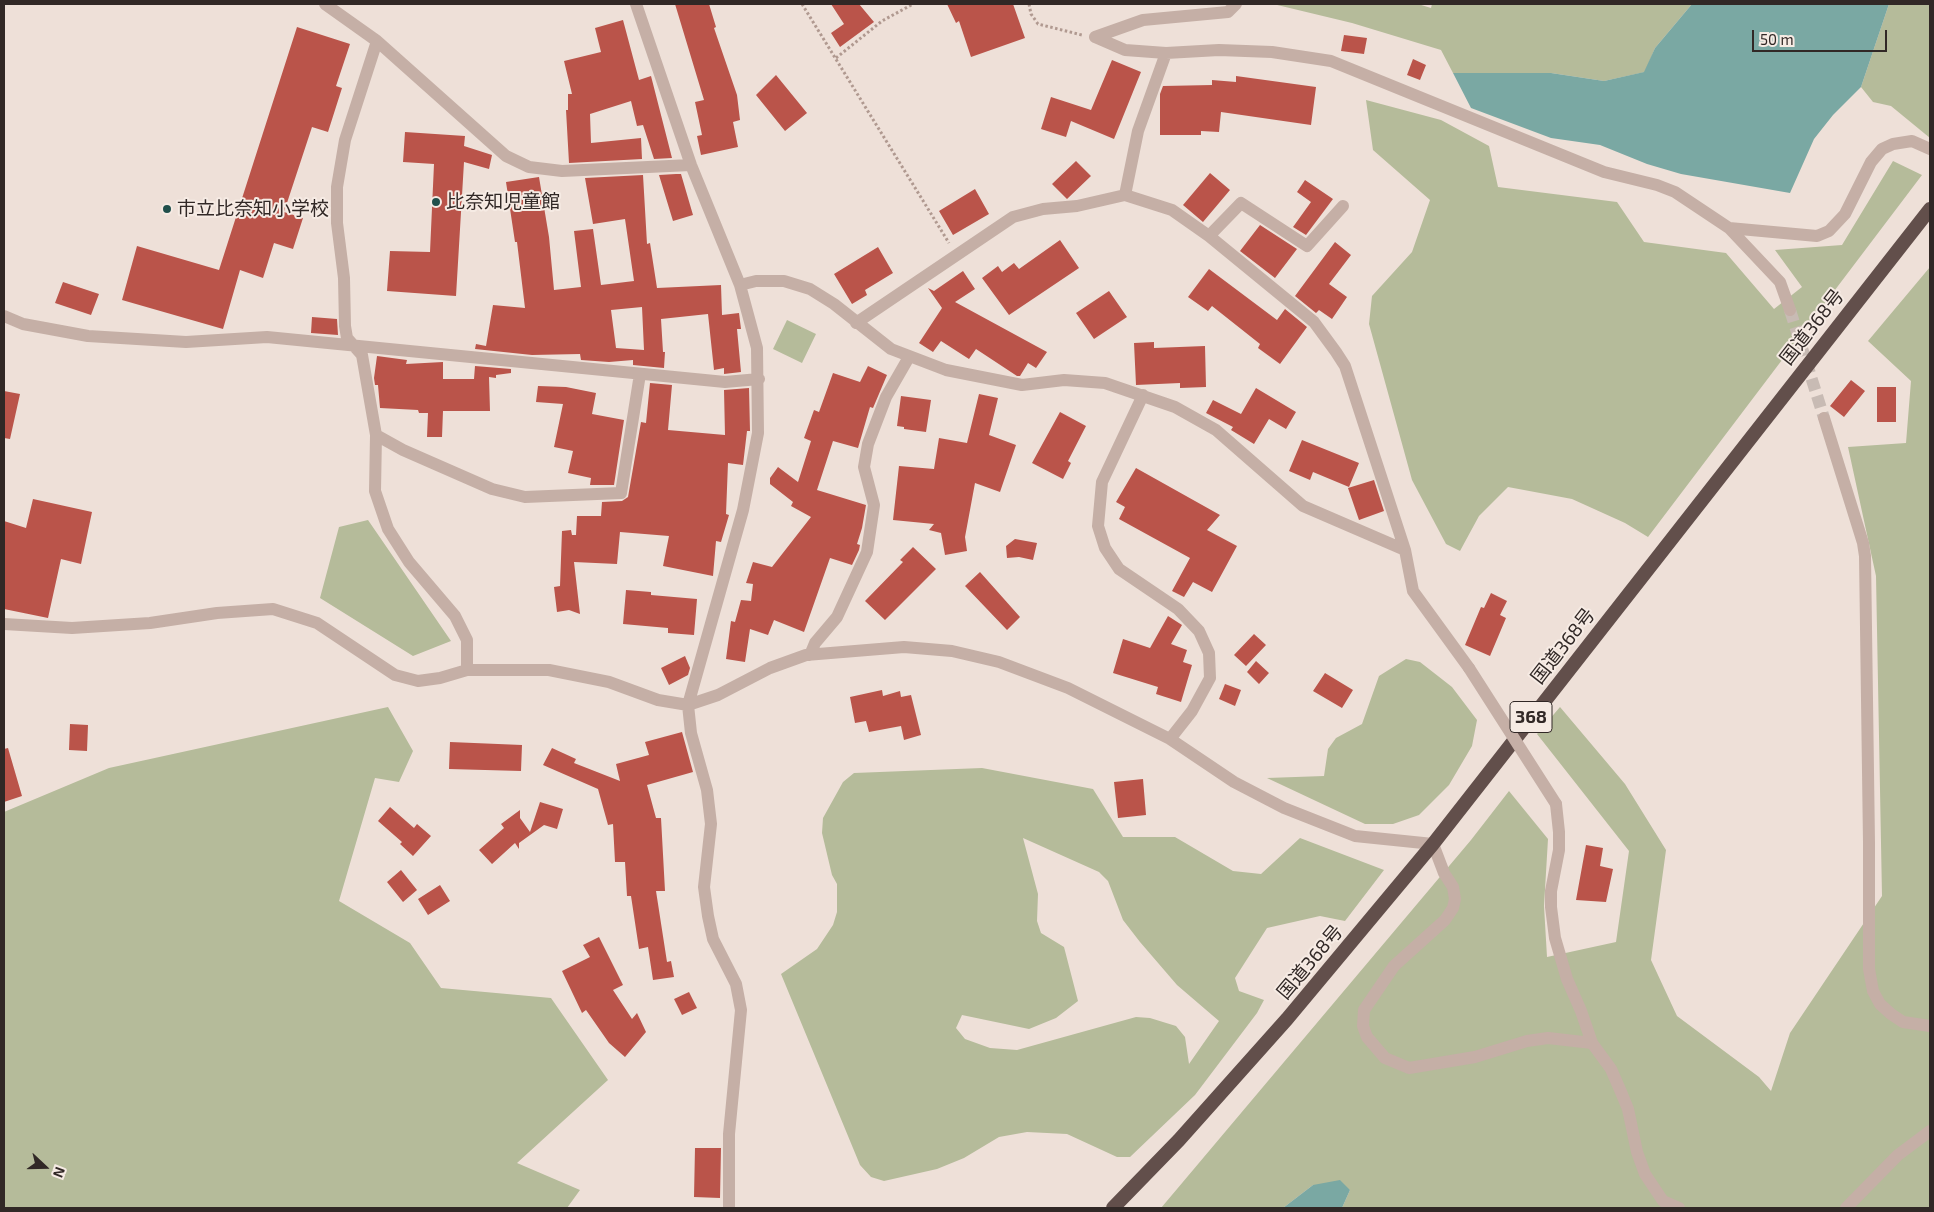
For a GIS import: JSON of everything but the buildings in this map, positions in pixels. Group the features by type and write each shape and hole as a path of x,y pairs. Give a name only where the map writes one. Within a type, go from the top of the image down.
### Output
{"highway":[{"name":"国道368号","path":"1113,1208 1179,1140 1287,1018 1433,844 1930,209"}],"street":[{"path":"325,4 377,41 506,156 529,166 562,171 691,165"},
{"path":"636,4 691,165 740,285 757,348 759,379 758,433 743,510 688,705 691,734 707,790 711,824 704,887 708,916 713,939 736,984 741,1010 729,1134 729,1208"},
{"path":"1095,37 1142,20 1228,12 1236,4"},
{"path":"1095,37 1126,50 1166,53 1228,50 1272,52 1331,62 1604,172 1657,185 1674,192 1729,228 1780,282 1790,310"},
{"path":"377,41 345,140 336,187 336,223 344,278 345,326 347,338 362,356 376,435 375,491 388,528 409,562 455,616 467,640 467,670"},
{"path":"1125,195 1138,131 1166,53"},
{"path":"1729,228 1817,236 1836,225 1844,214 1871,162 1882,149 1892,144 1912,141 1930,149"},
{"path":"856,323 955,254 1013,217 1043,209 1077,206 1125,195 1172,210 1209,236 1314,322 1345,366 1406,550 1413,591 1469,668 1556,804 1559,850 1551,891 1552,924 1567,978 1592,1044 1611,1069 1628,1109 1637,1152 1645,1174 1663,1201 1679,1208"},
{"path":"1209,236 1241,203 1307,246 1343,206"},
{"path":"740,285 756,281 784,280 810,289 834,304 891,349 946,370 1022,385 1064,380 1105,383 1176,407 1216,430 1303,506 1406,550"},
{"path":"4,316 23,324 88,336 186,342 267,337 725,382 759,379"},
{"path":"810,655 815,643 837,617 867,552 874,505 864,467 868,444 886,397 909,356"},
{"path":"376,435 403,450 492,489 525,497 621,493 640,374"},
{"path":"1142,395 1102,482 1098,526 1105,548 1119,570 1178,608 1199,631 1209,653 1210,678 1192,711 1170,739"},
{"path":"1824,418 1863,544 1865,556 1870,843 1868,969 1873,991 1880,1004 1890,1014 1903,1022 1930,1026"},
{"path":"4,624 72,628 150,623 217,613 273,609 317,623 395,675 418,681 440,678 467,670 550,670 609,682 658,700 688,705 718,695 770,668 810,655 904,647 962,653 999,662 1068,688 1170,739 1234,782 1284,808 1355,836 1433,844 1444,873 1453,887 1455,899 1453,908 1445,920 1394,966 1364,1010 1363,1026 1366,1036 1385,1058 1409,1068 1474,1056 1527,1041 1548,1038 1592,1044"},
{"path":"1846,1208 1898,1155 1930,1130"}],"path":[{"path":"802,4 955,254"},
{"path":"836,58 882,22 913,4"},
{"path":"1030,4 1031,14 1038,24 1070,33 1095,37"}],"green space":[{"path":"1273,4 1418,4 1431,8 1432,4 1692,4 1655,48 1645,72 1604,81 1551,73 1453,73 1441,50 1352,23"},
{"path":"1889,4 1930,4 1930,138 1891,106 1873,102 1861,87"},
{"path":"1366,100 1441,120 1489,146 1498,187 1617,202 1644,242 1726,253 1774,309 1802,287 1775,250 1842,245 1893,161 1922,175 1648,537 1625,523 1572,499 1508,487 1479,516 1460,551 1446,544 1412,480 1369,324 1372,296 1412,252 1430,200 1373,150"},
{"path":"1930,267 1930,1208 1342,1208 1350,1190 1313,1185 1283,1208 1161,1208 1471,840 1509,791 1548,839 1544,906 1547,957 1616,942 1629,851 1537,734 1560,707 1625,784 1666,850 1651,960 1677,1016 1759,1077 1771,1091 1790,1033 1882,896 1876,576 1848,447 1906,443 1911,381 1868,341"},
{"path":"787,320 816,334 802,363 773,349"},
{"path":"368,520 451,641 413,656 320,598 339,527"},
{"path":"1406,659 1420,662 1452,687 1477,720 1472,746 1449,785 1419,815 1393,824 1365,824 1267,778 1324,776 1328,749 1336,738 1362,724 1379,676"},
{"path":"388,707 413,751 399,782 375,778 339,901 410,943 441,988 551,998 608,1080 517,1163 580,1190 567,1208 4,1208 4,812 109,768"},
{"path":"982,768 1093,789 1123,837 1175,837 1233,871 1261,874 1300,838 1384,870 1345,921 1320,916 1267,928 1235,978 1239,991 1264,1000 1257,1013 1195,1095 1130,1157 1117,1157 1067,1134 1027,1132 999,1137 964,1158 937,1169 884,1181 871,1177 860,1165 781,974 817,949 833,925 837,912 837,884 832,875 822,833 823,818 843,782 854,773","holes":["1023,838 1099,872 1108,881 1123,920 1140,942 1177,985 1219,1021 1189,1064 1185,1037 1176,1026 1150,1018 1136,1017 1017,1050 990,1048 965,1039 956,1028 962,1015 1029,1029 1056,1018 1078,1001 1064,947 1041,933 1037,921 1038,894"]}],"water":[{"path":"1692,4 1889,4 1861,87 1833,115 1814,139 1790,193 1681,174 1647,164 1600,145 1551,138 1471,108 1453,73 1551,73 1604,81 1644,72 1655,48"},
{"path":"1340,1180 1350,1190 1342,1208 1283,1208 1313,1185"}],"tunnel":[{"path":"1790,310 1824,418"}],"place":[{"name":"比奈知児童館","path":"436,202"},
{"name":"市立比奈知小学校","path":"167,209"}]}
